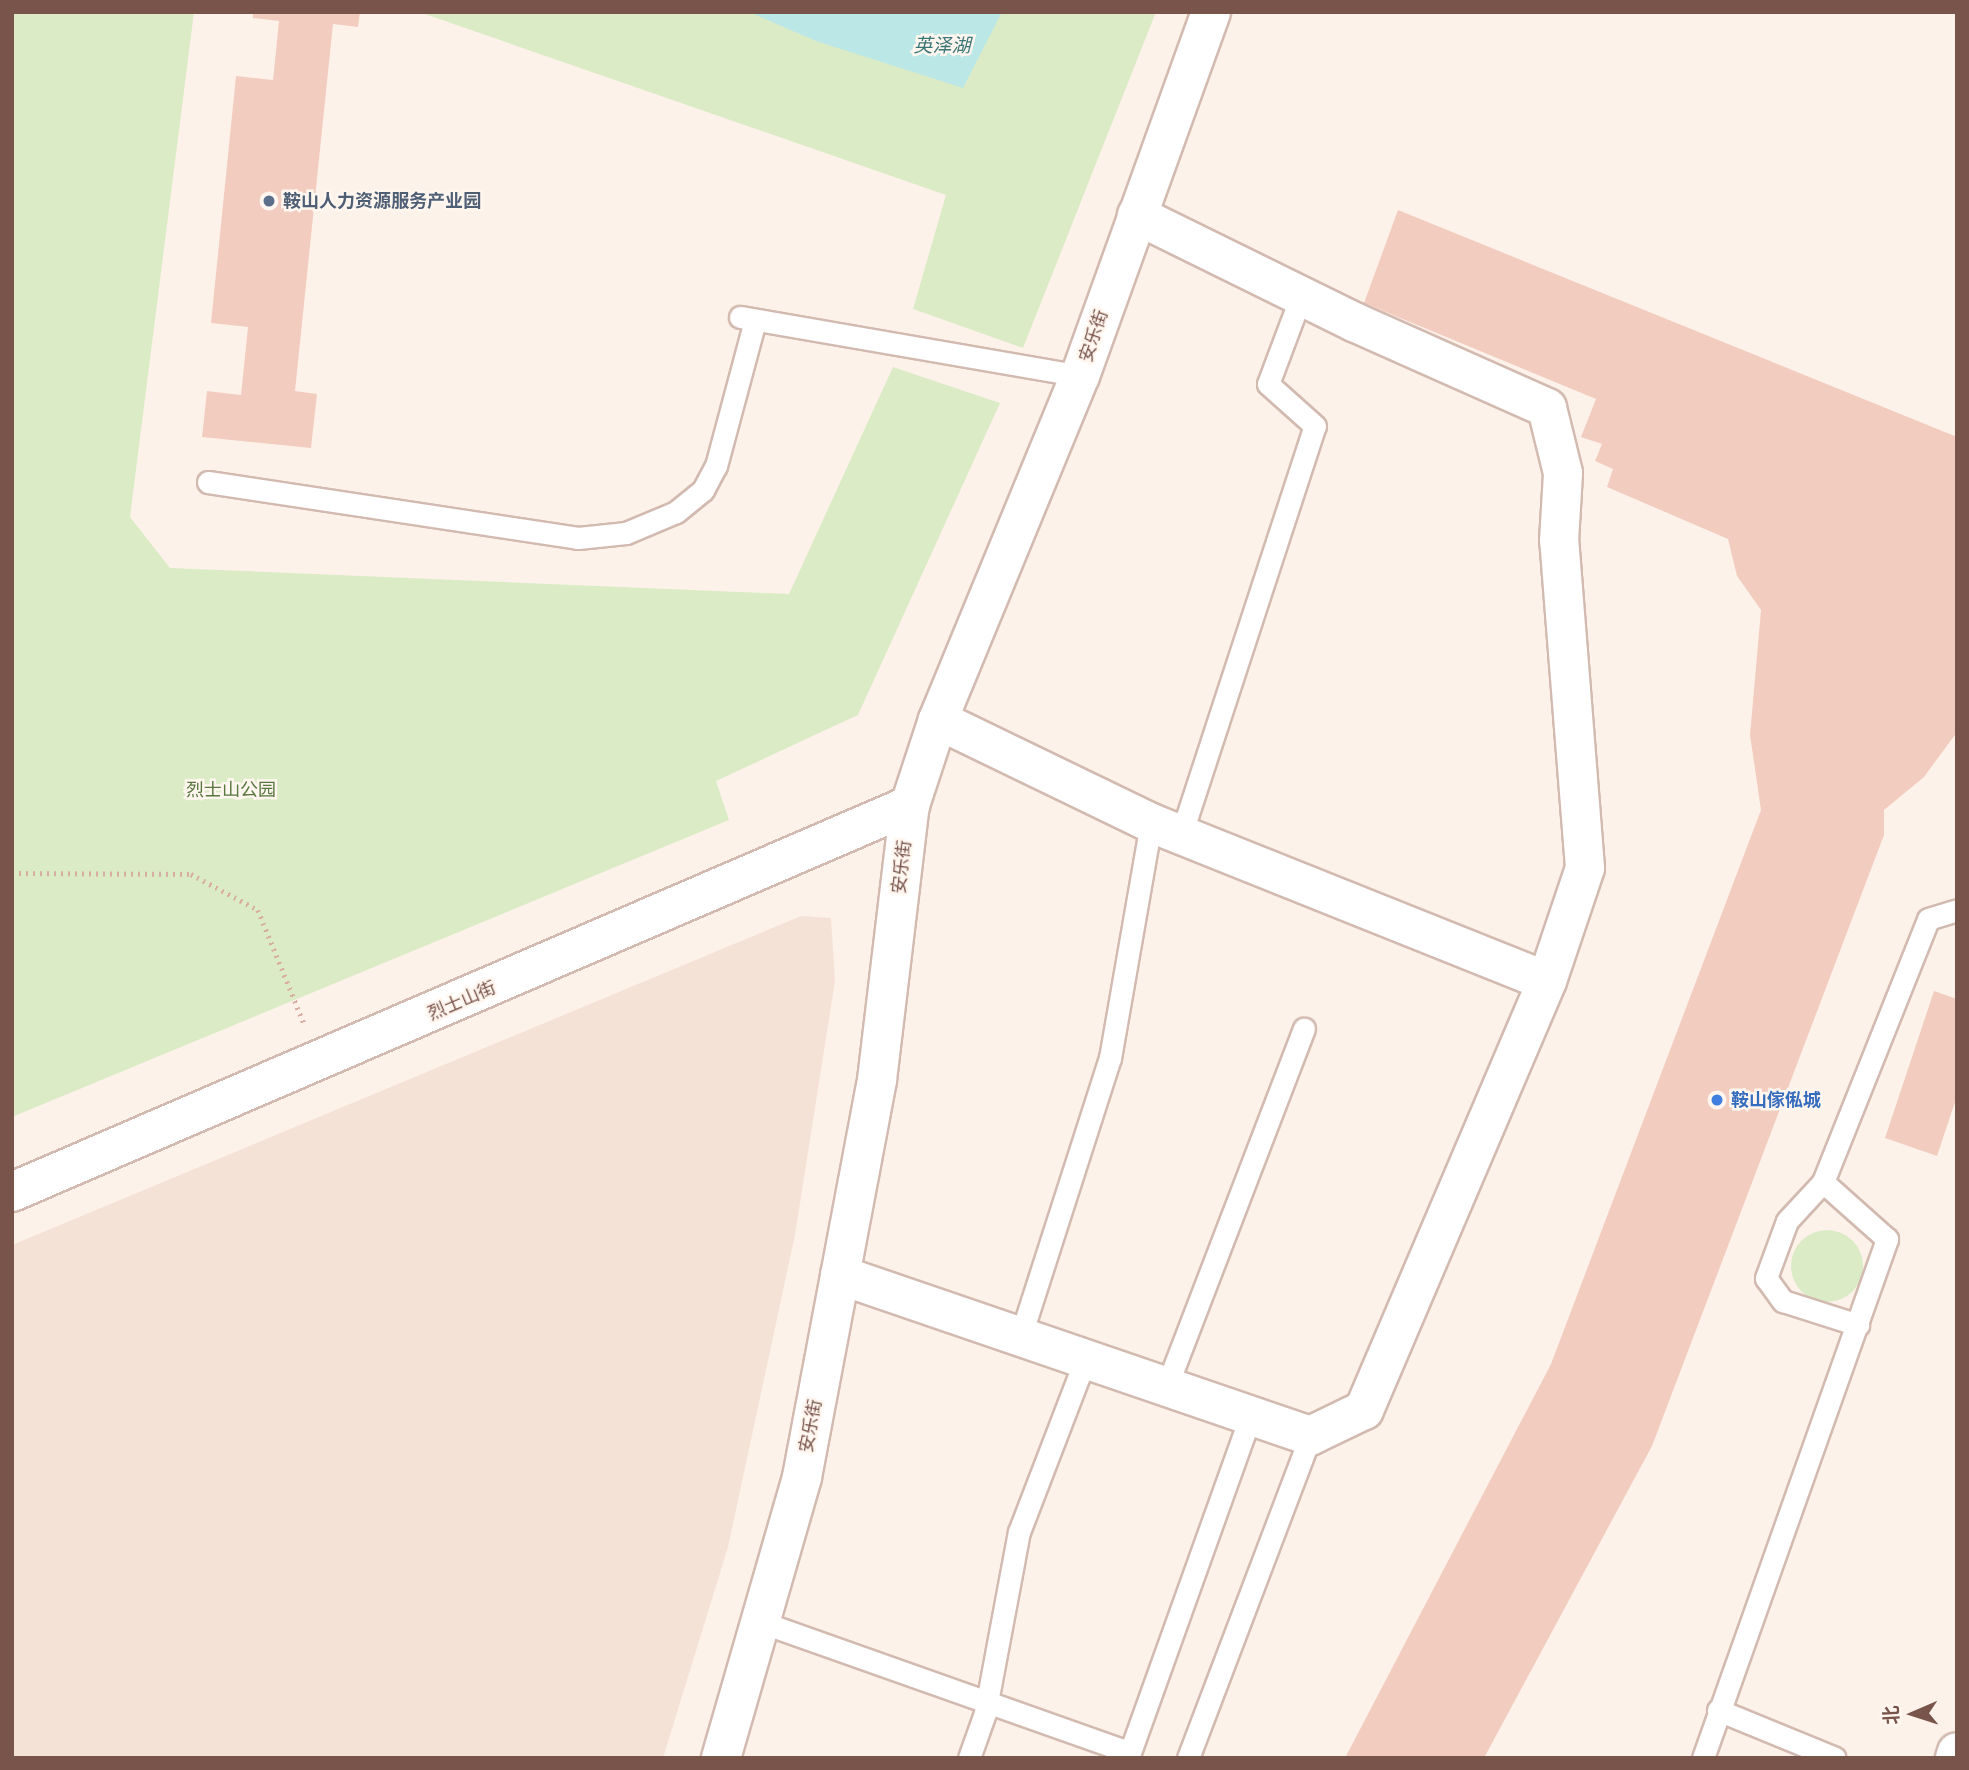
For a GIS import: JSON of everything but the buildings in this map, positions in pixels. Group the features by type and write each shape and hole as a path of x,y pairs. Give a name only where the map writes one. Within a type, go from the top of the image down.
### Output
{"street":[{"name":"安乐街","path":"721,1758 802,1477 877,1080 910,805 938,720 1080,376 1211,12"},
{"path":"840,1275 1310,1436 1364,1410 1547,981 1585,868 1559,541 1563,473 1547,408 1301,296 1137,215"},
{"path":"938,720 1166,829 1547,981"},
{"name":"烈士山街","path":"12,1192 319,1062 910,805"},
{"path":"1955,1758 1957,1752"}],"lane":[{"path":"1020,1338 1110,1058 1166,829 1315,426 1268,384 1301,296"},
{"path":"208,482 578,538 626,533 676,512 703,491 716,466 748,318 1080,376"},
{"path":"1858,1325 1783,1301 1766,1279 1787,1221 1823,1182 1928,919 1957,910"},
{"path":"1166,1388 1304,1029"},
{"path":"1703,1758 1887,1239 1823,1182"},
{"path":"969,1758 987,1700 1019,1532 1085,1360"},
{"path":"761,1622 987,1700 1127,1754 1250,1417"},
{"path":"1188,1758 1310,1436"},
{"path":"1718,1710 1835,1758"}],"path":[{"path":"12,873 191,874 258,910 319,1062"}],"shaded area":[{"path":"801,916 831,918 835,981 795,1235 728,1547 663,1758 12,1758 12,1245"}],"green space":[{"name":"烈士山公园","path":"12,12 194,12 130,517 170,568 789,594 893,367 1000,403 858,715 716,781 729,820 12,1117"},
{"path":"419,12 1156,12 1023,348 913,309 946,195"},
{"path":"1834,1230 1853,1240 1861,1252 1861,1280 1853,1292 1841,1300 1820,1302 1801,1292 1793,1280 1791,1259 1801,1240 1813,1232"}],"water":[{"name":"英泽湖","path":"749,12 1002,12 963,88 816,41"}],"place":[{"name":"鞍山人力资源服务产业园","path":"269,201"},
{"name":"鞍山傢俬城","path":"1717,1100"}]}
